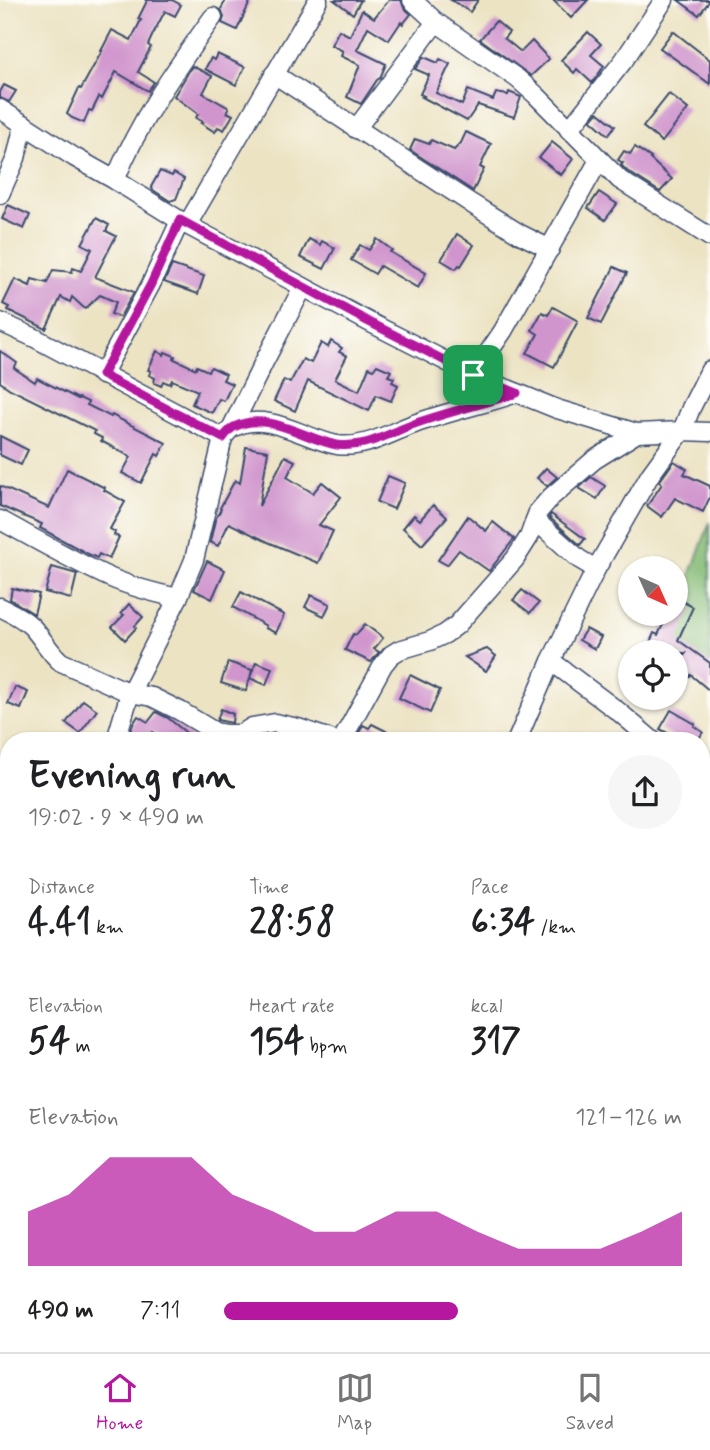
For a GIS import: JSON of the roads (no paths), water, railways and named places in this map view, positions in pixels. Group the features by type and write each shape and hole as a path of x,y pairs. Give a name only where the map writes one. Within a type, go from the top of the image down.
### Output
{"street":[{"path":"102,375 183,223 318,0"},
{"path":"412,0 436,22 518,79 620,180 710,237"},
{"path":"569,130 624,60 664,0"},
{"path":"115,180 144,119 169,78 213,17"},
{"path":"356,128 436,22"},
{"path":"274,74 520,234 550,249"},
{"path":"0,109 183,223 473,375 557,409 637,433 710,432"},
{"path":"0,194 16,158 23,124"},
{"path":"16,158 51,142"},
{"path":"473,375 503,331 599,160"},
{"path":"118,732 130,693 194,560 227,433 303,287"},
{"path":"0,322 102,375 227,433 253,421 272,424 337,445 355,445 376,440 412,424 517,393"},
{"path":"520,732 551,661 596,569 650,475 682,431 710,370"},
{"path":"346,732 391,655 430,641 457,625 515,559 544,505 594,460 637,433"},
{"path":"0,520 113,579 178,598"},
{"path":"535,520 579,559 596,569"},
{"path":"0,607 23,619 61,662 130,693 152,697 215,732"},
{"path":"551,661 643,732"},
{"path":"244,732 252,727 275,723 291,732"}]}
